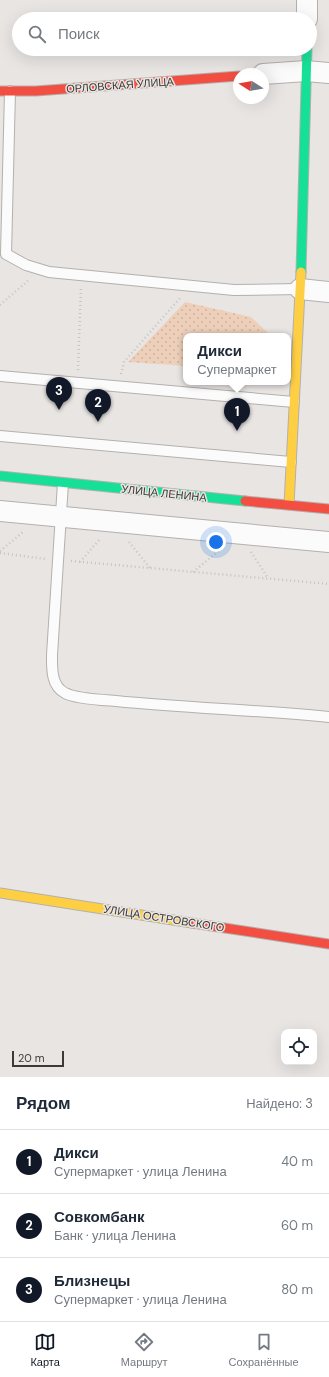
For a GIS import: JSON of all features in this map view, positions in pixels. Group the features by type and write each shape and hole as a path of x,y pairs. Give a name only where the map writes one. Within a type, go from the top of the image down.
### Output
{"street":[{"path":"307,0 307,12"},
{"path":"289,505 300,289 307,56"},
{"path":"269,74 306,71 329,73"},
{"name":"ОРЛОВСКАЯ УЛИЦА","path":"5,91 36,91 233,76"},
{"path":"300,289 329,292"},
{"name":"УЛИЦА ЛЕНИНА","path":"0,476 329,509"},
{"path":"0,511 329,542"},
{"name":"УЛИЦА ОСТРОВСКОГО","path":"0,893 329,944"}],"lane":[{"path":"5,91 6,254 26,265 41,270 81,276 234,290 300,289"},
{"path":"0,376 294,402"},
{"path":"0,436 291,462"},
{"path":"63,483 52,674 56,684 65,693 79,697 130,702 292,713 329,717"}],"path":[{"path":"0,305 41,270"},
{"path":"78,383 81,276"},
{"path":"118,386 124,362 191,286"},
{"path":"80,562 114,522 150,568"},
{"path":"193,572 239,534 268,579"},
{"path":"0,554 329,584"}],"shaded area":[{"path":"185,302 251,317 268,333 183,333 183,366 128,362"}],"traffic: fast":[{"path":"301,272 307,56"},
{"path":"0,476 245,501"}],"traffic: slow":[{"path":"289,505 301,272"},
{"path":"0,893 192,923"}],"traffic: jam":[{"path":"0,91 36,91 233,76"},
{"path":"245,501 329,509"},
{"path":"192,923 329,944"}],"place":[{"name":"Близнецы","path":"59,410"},
{"name":"Совкомбанк","path":"98,422"},
{"name":"Дикси","path":"237,431"}]}
